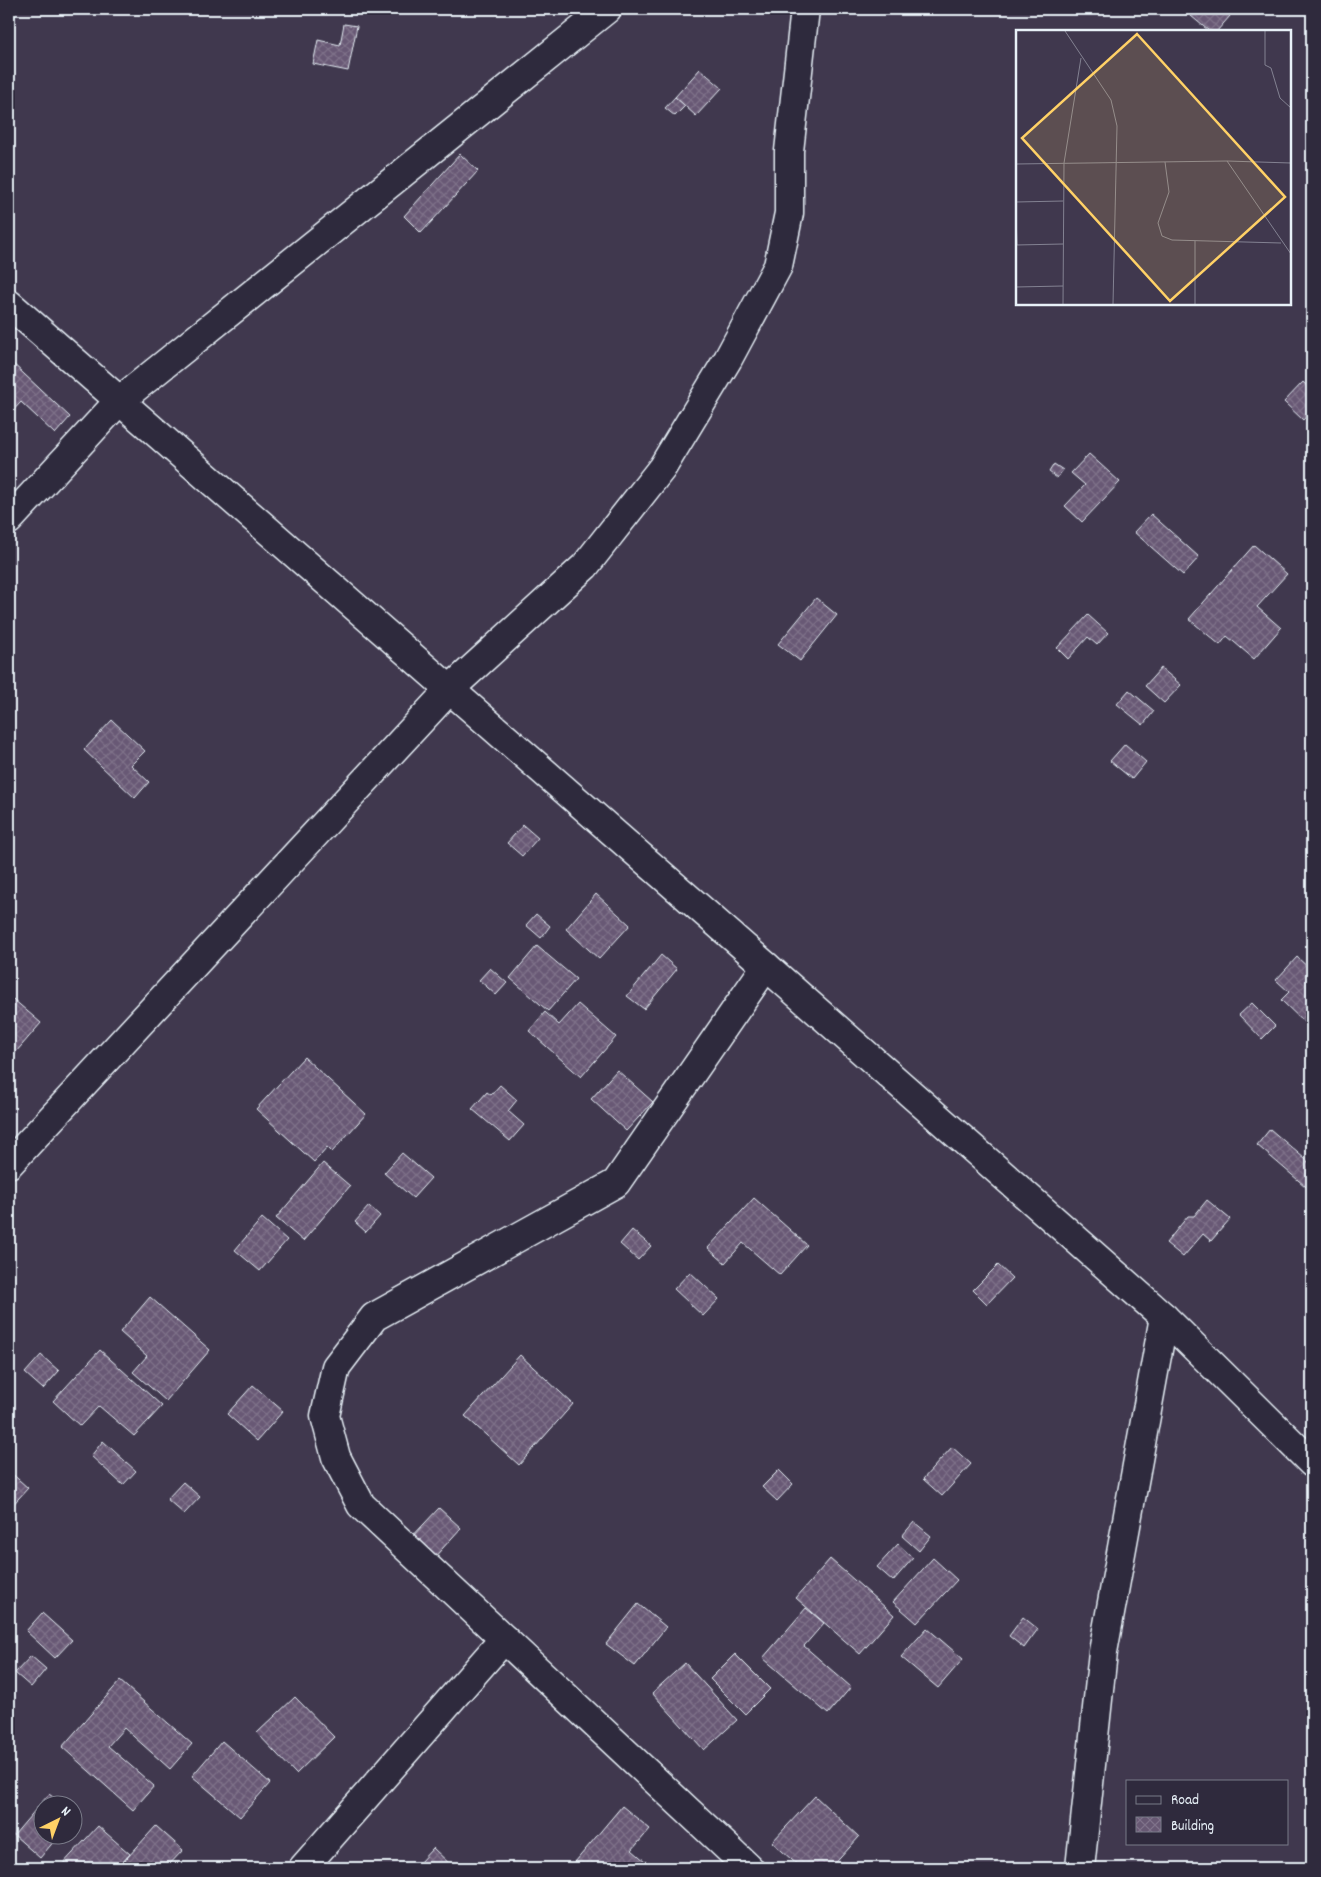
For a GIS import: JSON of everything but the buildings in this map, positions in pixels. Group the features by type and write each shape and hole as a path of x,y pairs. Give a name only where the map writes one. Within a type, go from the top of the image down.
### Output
{"street":[{"path":"9,520 119,401 607,9"},
{"path":"9,1164 450,688 585,566 662,468 728,359 778,266 788,212 789,151 805,9"},
{"path":"9,304 450,688 1164,1317 1312,1463"},
{"path":"748,1868 361,1505 336,1457 325,1416 336,1368 374,1318 616,1183 766,966"},
{"path":"1080,1868 1103,1652 1164,1317"},
{"path":"302,1868 504,1640"}]}
